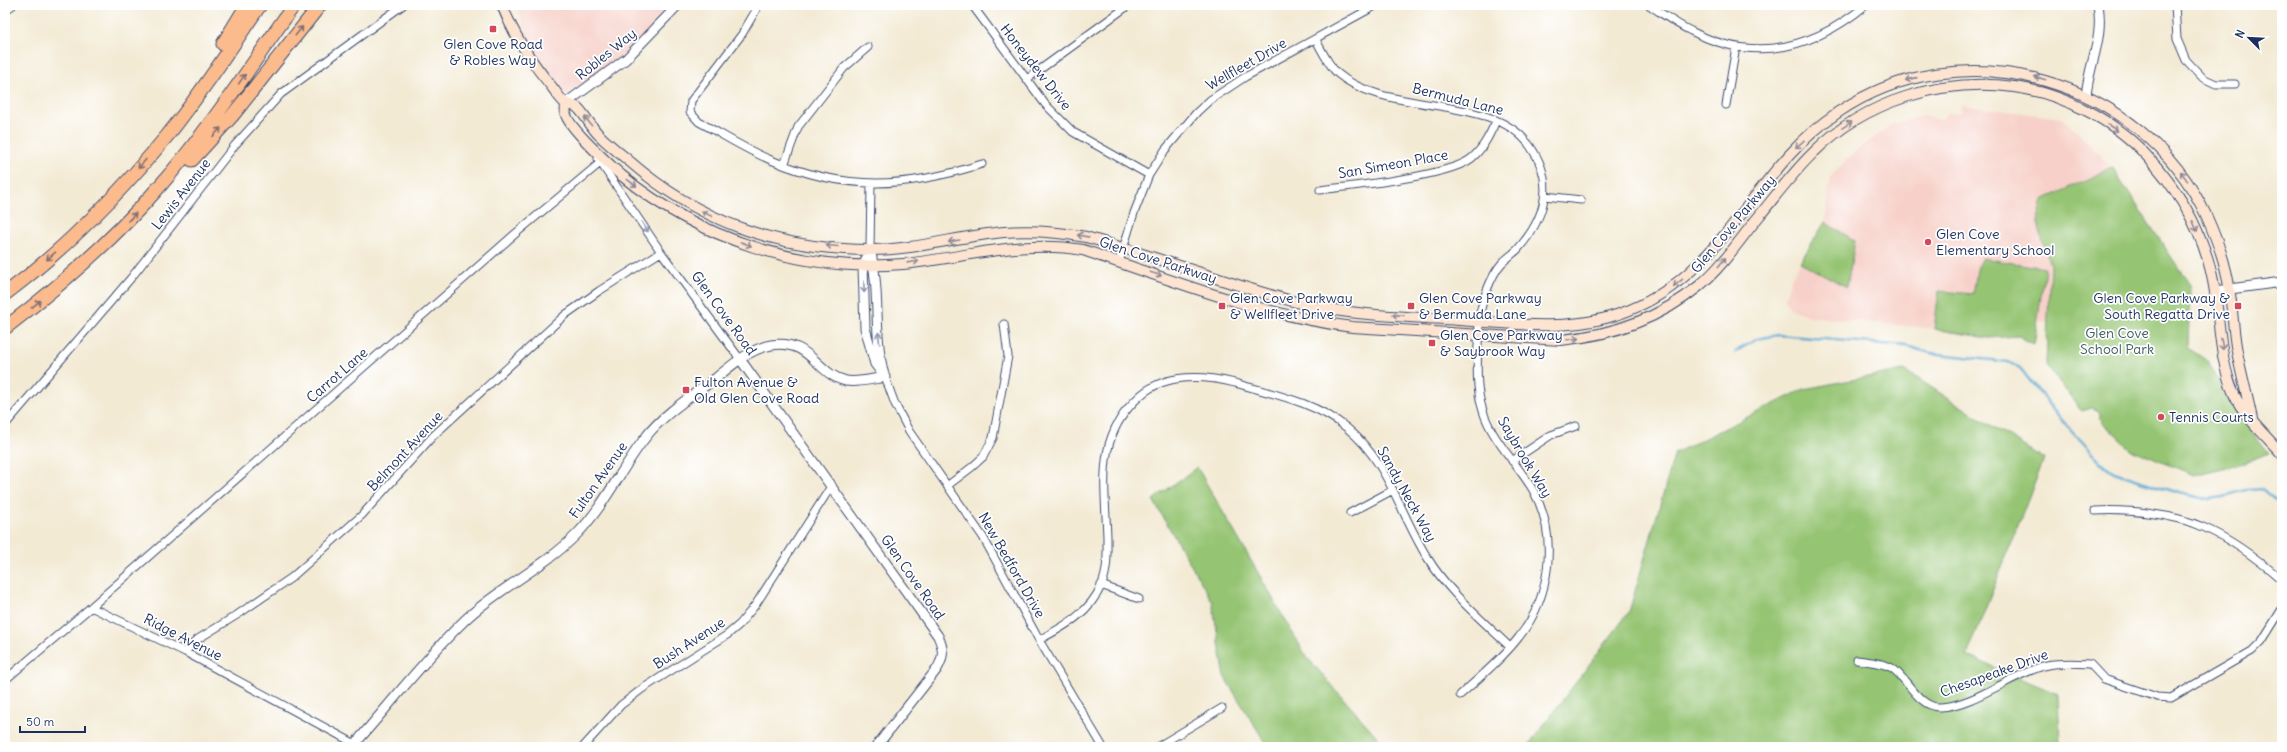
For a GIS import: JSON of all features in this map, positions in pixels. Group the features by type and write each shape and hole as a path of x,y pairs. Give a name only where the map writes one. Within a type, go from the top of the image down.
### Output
{"highway":[{"path":"168,135 196,85 247,5"},
{"path":"5,294 88,222 116,194 168,135 260,5"},
{"path":"159,188 217,114 294,5"},
{"path":"5,328 82,266 159,188 192,160 232,116 320,5"}],"main road":[{"name":"Glen Cove Road","path":"502,5 521,45 534,64 566,103 577,107 599,135"},
{"name":"Glen Cove Parkway","path":"599,135 662,188 696,209 730,225 768,237 805,244 870,250 915,247 1003,232 1041,231 1086,237 1277,297 1323,308 1478,321 1550,325 1585,323 1621,314 1639,307 1669,290 1694,270 1792,151 1837,112 1871,93 1900,82 1956,71 1988,71 2034,77 2081,93 2111,110 2145,134 2172,161 2188,183 2216,238 2227,272 2236,349 2252,419"},
{"name":"Glen Cove Parkway","path":"583,137 610,165 633,184 665,205 720,234 765,251 812,260 863,266 911,263 1007,247 1041,246 1083,250 1221,296 1317,322 1352,327 1561,340 1601,335 1644,321 1672,306 1700,285 1718,266 1802,164 1844,126 1899,98 1938,88 1996,84 2026,88 2050,95 2080,107 2118,131 2144,152 2180,195 2206,253 2215,291 2228,378 2244,413 2252,419 2282,454"},
{"name":"Glen Cove Road","path":"566,103 566,116 583,137"}],"street":[{"path":"5,11 13,5"},
{"name":"Lewis Avenue","path":"5,425 131,278 236,146 282,94 403,5"},
{"name":"Robles Way","path":"566,103 626,59 678,5"},
{"path":"759,5 742,34 691,101 690,112 698,122 771,160 819,177 871,184 898,183 924,179 982,164"},
{"name":"Honeydew Drive","path":"972,5 1045,104 1073,132 1149,175"},
{"name":"Wellfleet Drive","path":"1119,262 1134,213 1149,175 1165,150 1196,112 1210,100 1245,76 1316,40 1377,5"},
{"path":"1650,5 1660,8 1691,31 1708,39 1736,47 1766,49 1814,39 1834,30 1866,5"},
{"path":"2081,93 2088,78 2100,36 2098,5"},
{"path":"2175,5 2177,39 2186,60 2203,78 2216,84 2235,84"},
{"path":"1027,79 1126,6"},
{"name":"Bermuda Lane","path":"1316,40 1326,59 1337,72 1351,82 1376,93 1454,109 1509,125 1529,144 1538,158 1543,173 1545,203 1534,229 1517,250 1501,264 1491,280 1478,321"},
{"path":"784,165 798,127 844,68 868,47"},
{"path":"1726,105 1736,47"},
{"name":"San Simeon Place","path":"1320,190 1382,182 1460,165 1473,158 1486,142 1496,120"},
{"name":"Glen Cove Road","path":"583,137 661,252 832,485 938,636 942,646 942,658 928,681 876,747"},
{"name":"Carrot Lane","path":"91,607 515,234 600,163"},
{"name":"New Bedford Drive","path":"871,184 870,250 874,265 878,326 885,377 895,404 909,431 983,537 1039,640 1104,747"},
{"path":"1545,196 1581,200"},
{"name":"New Bedford Drive","path":"870,250 863,266 865,328 875,364 885,377"},
{"name":"Belmont Avenue","path":"185,652 198,639 237,615 290,578 362,515 433,436 565,315 599,290 661,252"},
{"path":"2215,291 2282,282"},
{"name":"Saybrook Way","path":"1460,695 1519,638 1540,601 1548,568 1549,550 1541,507 1533,491 1512,461 1483,412 1477,375 1479,335 1478,321"},
{"path":"947,486 978,462 993,438 1008,356 1004,324"},
{"name":"Fulton Avenue","path":"356,746 466,618 552,557 578,534 603,503 640,445 655,426 677,407 740,359 772,345 789,345 797,347 818,361 827,371 846,381 860,381 885,377"},
{"name":"Sandy Neck Way","path":"1039,640 1073,621 1084,611 1101,584 1106,569 1107,553 1105,469 1108,444 1113,431 1130,404 1149,388 1175,379 1203,378 1228,382 1283,396 1314,408 1347,428 1360,440 1381,467 1419,544 1434,568 1450,588 1510,647"},
{"path":"1512,461 1551,435 1576,426"},
{"name":"Bush Avenue","path":"582,747 602,723 626,701 740,624 756,604 832,485"},
{"path":"1350,513 1393,490"},
{"path":"2095,511 2120,509 2154,514 2202,526 2228,540 2282,580"},
{"path":"1101,584 1139,599"},
{"path":"5,680 91,607"},
{"name":"Ridge Avenue","path":"91,607 185,652 356,746"},
{"name":"Chesapeake Drive","path":"1857,660 1878,663 1890,667 1898,672 1914,693 1932,706 1940,708 1980,695 2047,665 2060,663 2090,664 2104,678 2157,697 2171,698 2252,651 2262,641 2282,609"},
{"path":"1157,747 1222,708"}],"shaded area":[{"path":"517,5 674,5 633,49 565,96 530,45"},
{"name":"Glen Cove Elementary School","path":"1961,105 2061,118 2073,127 2112,168 2043,200 2037,221 2050,265 2048,321 2038,322 2034,345 2019,336 1989,338 1934,329 1809,316 1790,309 1785,299 1790,280 1825,222 1831,176 1854,152 1894,123 1923,116 1941,120 1947,113 1960,113"}],"green space":[{"name":"Glen Cove School Park","path":"2112,168 2190,285 2188,348 2206,360 2244,421 2269,453 2243,463 2194,475 2130,449 2102,422 2099,411 2092,408 2082,411 2046,366 2050,265 2037,221 2043,200"},
{"path":"1825,222 1855,241 1847,287 1800,262"},
{"path":"1982,258 2045,268 2034,345 2019,336 1989,338 1934,329 1939,291 1973,294 1978,265"},
{"path":"1904,370 2044,459 1967,656 2058,694 2060,745 2086,747 1527,747 1629,612 1675,453 1804,389"},
{"path":"1197,467 1306,656 1386,747 1268,747 1225,678 1212,601 1153,500"}],"waterway":[{"path":"1735,352 1757,339 1778,335 1906,346 1931,353 2008,362 2020,368 2058,416 2104,465 2114,472 2178,493 2208,499 2224,497 2249,490 2262,489 2282,506"}],"place":[{"name":"Glen Cove Road & Robles Way","path":"493,29"},
{"name":"Glen Cove Elementary School","path":"1928,242"},
{"name":"Glen Cove Parkway & Wellfleet Drive","path":"1222,306"},
{"name":"Glen Cove Parkway & Bermuda Lane","path":"1411,306"},
{"name":"Glen Cove Parkway & South Regatta Drive","path":"2238,306"},
{"name":"Glen Cove Parkway & Saybrook Way","path":"1432,343"},
{"name":"Fulton Avenue & Old Glen Cove Road","path":"686,390"},
{"name":"Tennis Courts","path":"2161,417"}]}
